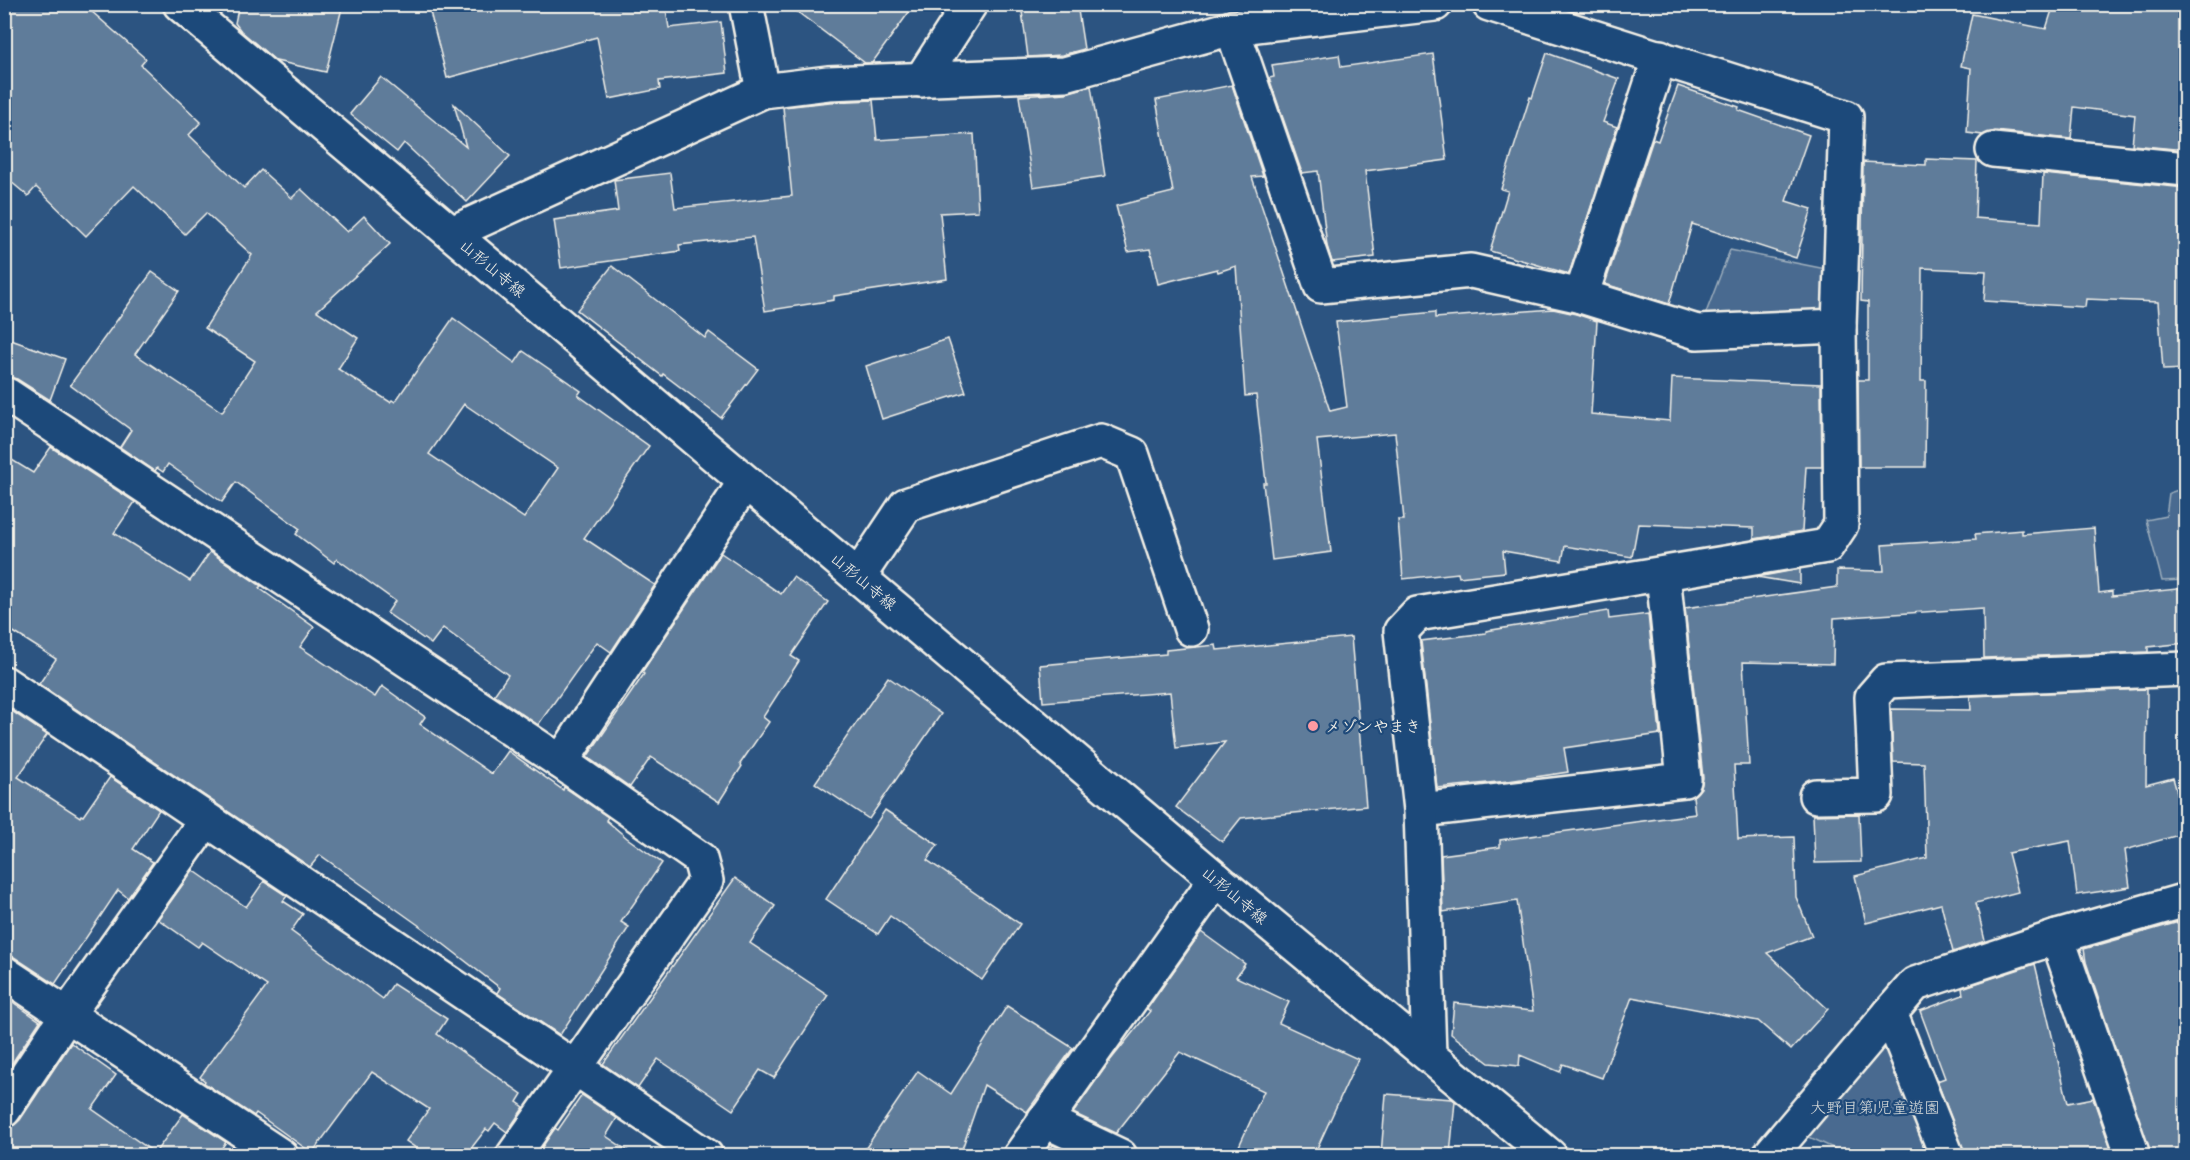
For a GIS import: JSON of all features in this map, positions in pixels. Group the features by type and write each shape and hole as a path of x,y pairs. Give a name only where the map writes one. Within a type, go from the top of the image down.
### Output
{"main road":[{"name":"山形山寺線","path":"180,4 1216,879 1550,1155"},
{"path":"746,4 763,91"},
{"path":"921,80 970,4"},
{"path":"452,233 763,91 828,83 1065,74 1232,28 1435,4"},
{"path":"1429,1055 1421,810 1401,631 1417,614 1827,546 1841,525 1839,326 1846,117 1489,4"},
{"path":"1232,28 1322,285 1471,271 1581,296 1698,332 1839,326"},
{"path":"1581,296 1660,57"},
{"path":"1993,150 2186,169"},
{"path":"4,395 561,762 700,859 706,880 513,1155"},
{"path":"858,577 906,505 1101,441 1132,454 1191,629"},
{"path":"561,762 745,482"},
{"path":"1421,810 1684,780 1663,574"},
{"path":"1816,796 1876,795 1872,697 1886,681 2186,669"},
{"path":"4,683 706,1155"},
{"path":"4,1110 206,820"},
{"path":"1020,1155 1216,879"},
{"path":"1769,1155 1915,984 2056,937 2186,900"},
{"path":"2056,937 2133,1155"},
{"path":"4,973 281,1155"},
{"path":"1890,1013 1947,1155"},
{"path":"1044,1120 1120,1155"}],"green space":[{"path":"1730,250 1841,272 1839,326 1704,318"},
{"path":"2181,489 2185,580 2162,581 2146,520 2166,516 2169,493"},
{"name":"大野目第1児童遊園","path":"1890,1013 1947,1155 1848,1155 1792,1129"}],"building":[{"path":"4,4 83,4 146,59 141,65 201,122 189,135 244,188 261,170 292,198 301,189 347,232 364,216 390,244 317,311 358,338 338,369 390,402 392,400 395,402 453,318 515,363 523,351 581,391 578,395 649,446 584,538 655,585 611,652 597,642 538,725 494,695 508,675 443,628 431,644 387,613 395,601 337,559 334,563 296,534 300,529 236,482 222,502 168,464 163,472 157,468 155,471 120,447 131,430 70,385 152,272 179,291 135,354 222,412 255,361 205,328 252,255 206,213 185,234 134,186 86,236 36,187 28,196 4,176","holes":["464,404 558,468 524,518 429,454"]},
{"path":"239,4 343,4 326,72 276,61 235,23"},
{"path":"428,4 665,4 669,28 721,22 727,73 659,81 660,89 609,99 597,37 447,78"},
{"path":"787,4 915,4 872,63 865,63"},
{"path":"1021,4 1077,4 1084,49 1062,55 1028,57"},
{"path":"2054,4 2186,4 2186,150 2132,145 2135,115 2074,107 2071,139 1995,131 1983,135 1967,133 1971,68 1961,66 1972,14 2046,29"},
{"path":"1547,53 1619,79 1603,122 1617,127 1569,274 1490,251 1508,191 1501,189 1530,97 1532,98"},
{"path":"1433,54 1447,160 1365,171 1375,257 1332,262 1327,246 1318,171 1302,173 1269,78 1274,77 1272,65 1339,55 1341,67"},
{"path":"381,77 466,147 454,104 510,156 467,202 404,143 397,152 350,114"},
{"path":"1232,85 1263,176 1252,177 1330,411 1347,407 1336,322 1435,312 1435,318 1553,309 1576,314 1597,321 1591,414 1670,421 1672,378 1821,384 1822,467 1806,467 1802,531 1754,539 1754,528 1638,524 1632,557 1565,546 1562,561 1503,551 1505,572 1459,577 1458,573 1403,579 1398,520 1404,520 1395,433 1317,440 1331,552 1272,560 1256,395 1245,396 1236,266 1158,284 1150,249 1128,252 1116,206 1173,192 1156,100"},
{"path":"1091,86 1105,176 1033,187 1019,96 1066,93"},
{"path":"1678,86 1809,135 1786,201 1812,209 1796,258 1692,224 1669,304 1605,284 1653,139 1658,141"},
{"path":"873,100 877,140 974,134 978,211 940,213 947,279 834,296 834,300 765,311 753,237 679,245 680,251 561,268 554,220 618,211 614,180 670,173 675,208 792,196 783,107"},
{"path":"1926,159 1977,161 1975,218 2041,223 2043,174 2186,188 2186,369 2163,370 2158,302 2086,299 2085,307 1984,301 1986,271 1922,268 1921,381 1926,381 1925,467 1859,467 1858,380 1868,380 1868,302 1861,301 1863,162 1926,165"},
{"path":"612,266 705,338 709,332 758,369 721,418 663,374 662,376 577,310"},
{"path":"948,339 966,392 882,419 866,366"},
{"path":"11,340 65,359 50,400 17,379 4,376 4,359"},
{"path":"51,447 135,502 114,533 190,581 210,552 261,586 259,588 314,627 300,647 375,697 382,686 425,717 420,724 492,774 508,751 563,790 564,787 608,817 606,820 627,838 662,863 621,922 629,927 560,1035 497,993 500,988 424,929 320,855 310,867 39,684 56,659 4,626 4,455 33,473"},
{"path":"2094,528 2099,593 2112,591 2112,596 2186,588 2186,643 2148,647 2148,652 1984,658 1983,608 1834,618 1833,664 1743,662 1749,765 1734,765 1738,839 1794,837 1796,897 1812,936 1767,953 1828,1009 1791,1050 1758,1021 1632,997 1602,1078 1563,1064 1560,1072 1520,1055 1519,1066 1489,1063 1451,1034 1454,1003 1533,1011 1517,901 1443,912 1441,855 1500,847 1500,840 1695,814 1693,796 1701,788 1703,778 1685,608 1837,587 1837,570 1884,571 1882,545 1976,539 1975,534 2022,530 2022,534"},
{"path":"721,553 781,594 793,577 828,602 791,656 799,661 763,717 769,722 740,764 742,766 719,802 651,757 630,787 587,757 644,674 642,672"},
{"path":"1800,569 1800,584 1757,577"},
{"path":"1608,611 1609,619 1648,614 1660,734 1564,748 1568,772 1437,788 1421,641 1486,633 1486,631"},
{"path":"1351,637 1366,806 1241,818 1222,842 1176,807 1225,742 1176,748 1170,692 1043,702 1040,665 1166,654 1166,650 1216,645 1217,650"},
{"path":"888,677 941,714 869,819 815,783"},
{"path":"2147,689 2146,785 2173,778 2186,824 2186,833 2125,850 2130,887 2077,895 2070,841 2008,853 2018,892 1976,903 1985,941 1953,952 1941,904 1866,923 1855,876 1927,858 1924,763 1893,762 1891,709 1971,710 1970,696"},
{"path":"4,706 47,735 18,777 80,817 110,777 159,810 133,849 153,862 128,898 118,890 55,984 14,957 4,954"},
{"path":"885,810 938,845 927,860 1020,924 982,980 890,916 878,934 826,899"},
{"path":"1859,814 1861,862 1815,863 1813,815"},
{"path":"193,870 246,907 264,881 287,896 283,901 303,914 291,931 383,999 393,984 447,1019 437,1034 522,1094 517,1102 524,1107 507,1132 495,1123 489,1131 486,1129 466,1155 426,1155 406,1141 429,1109 372,1072 312,1153 256,1113 254,1116 204,1083 205,1081 200,1077 267,986 202,942 198,947 158,919"},
{"path":"735,878 775,906 750,943 828,995 774,1078 760,1070 733,1110 658,1059 638,1088 603,1064"},
{"path":"2186,920 2186,1155 2151,1155 2086,962 2084,949"},
{"path":"1201,932 1245,964 1236,977 1289,1002 1279,1023 1358,1059 1314,1155 1235,1155 1264,1091 1180,1052 1116,1133 1073,1113 1109,1062 1150,1011 1147,1009"},
{"path":"2035,964 2068,1103 2093,1098 2113,1155 1965,1155 1937,1081 1945,1078 1920,1011 1963,995 1962,988"},
{"path":"4,996 40,1021 4,1075"},
{"path":"1007,1006 1073,1048 1027,1112 984,1085 960,1155 861,1155 918,1071 951,1094"},
{"path":"71,1043 116,1075 92,1109 155,1153 183,1114 226,1142 217,1155 4,1155 4,1128 13,1126 20,1120"},
{"path":"1386,1094 1455,1101 1450,1155 1381,1155"},
{"path":"582,1095 617,1118 606,1136 634,1155 540,1155 538,1153 555,1128 558,1130"},
{"path":"1053,1145 1075,1155 1045,1155"}],"place":[{"name":"メゾンやまき","path":"1313,726"}]}
